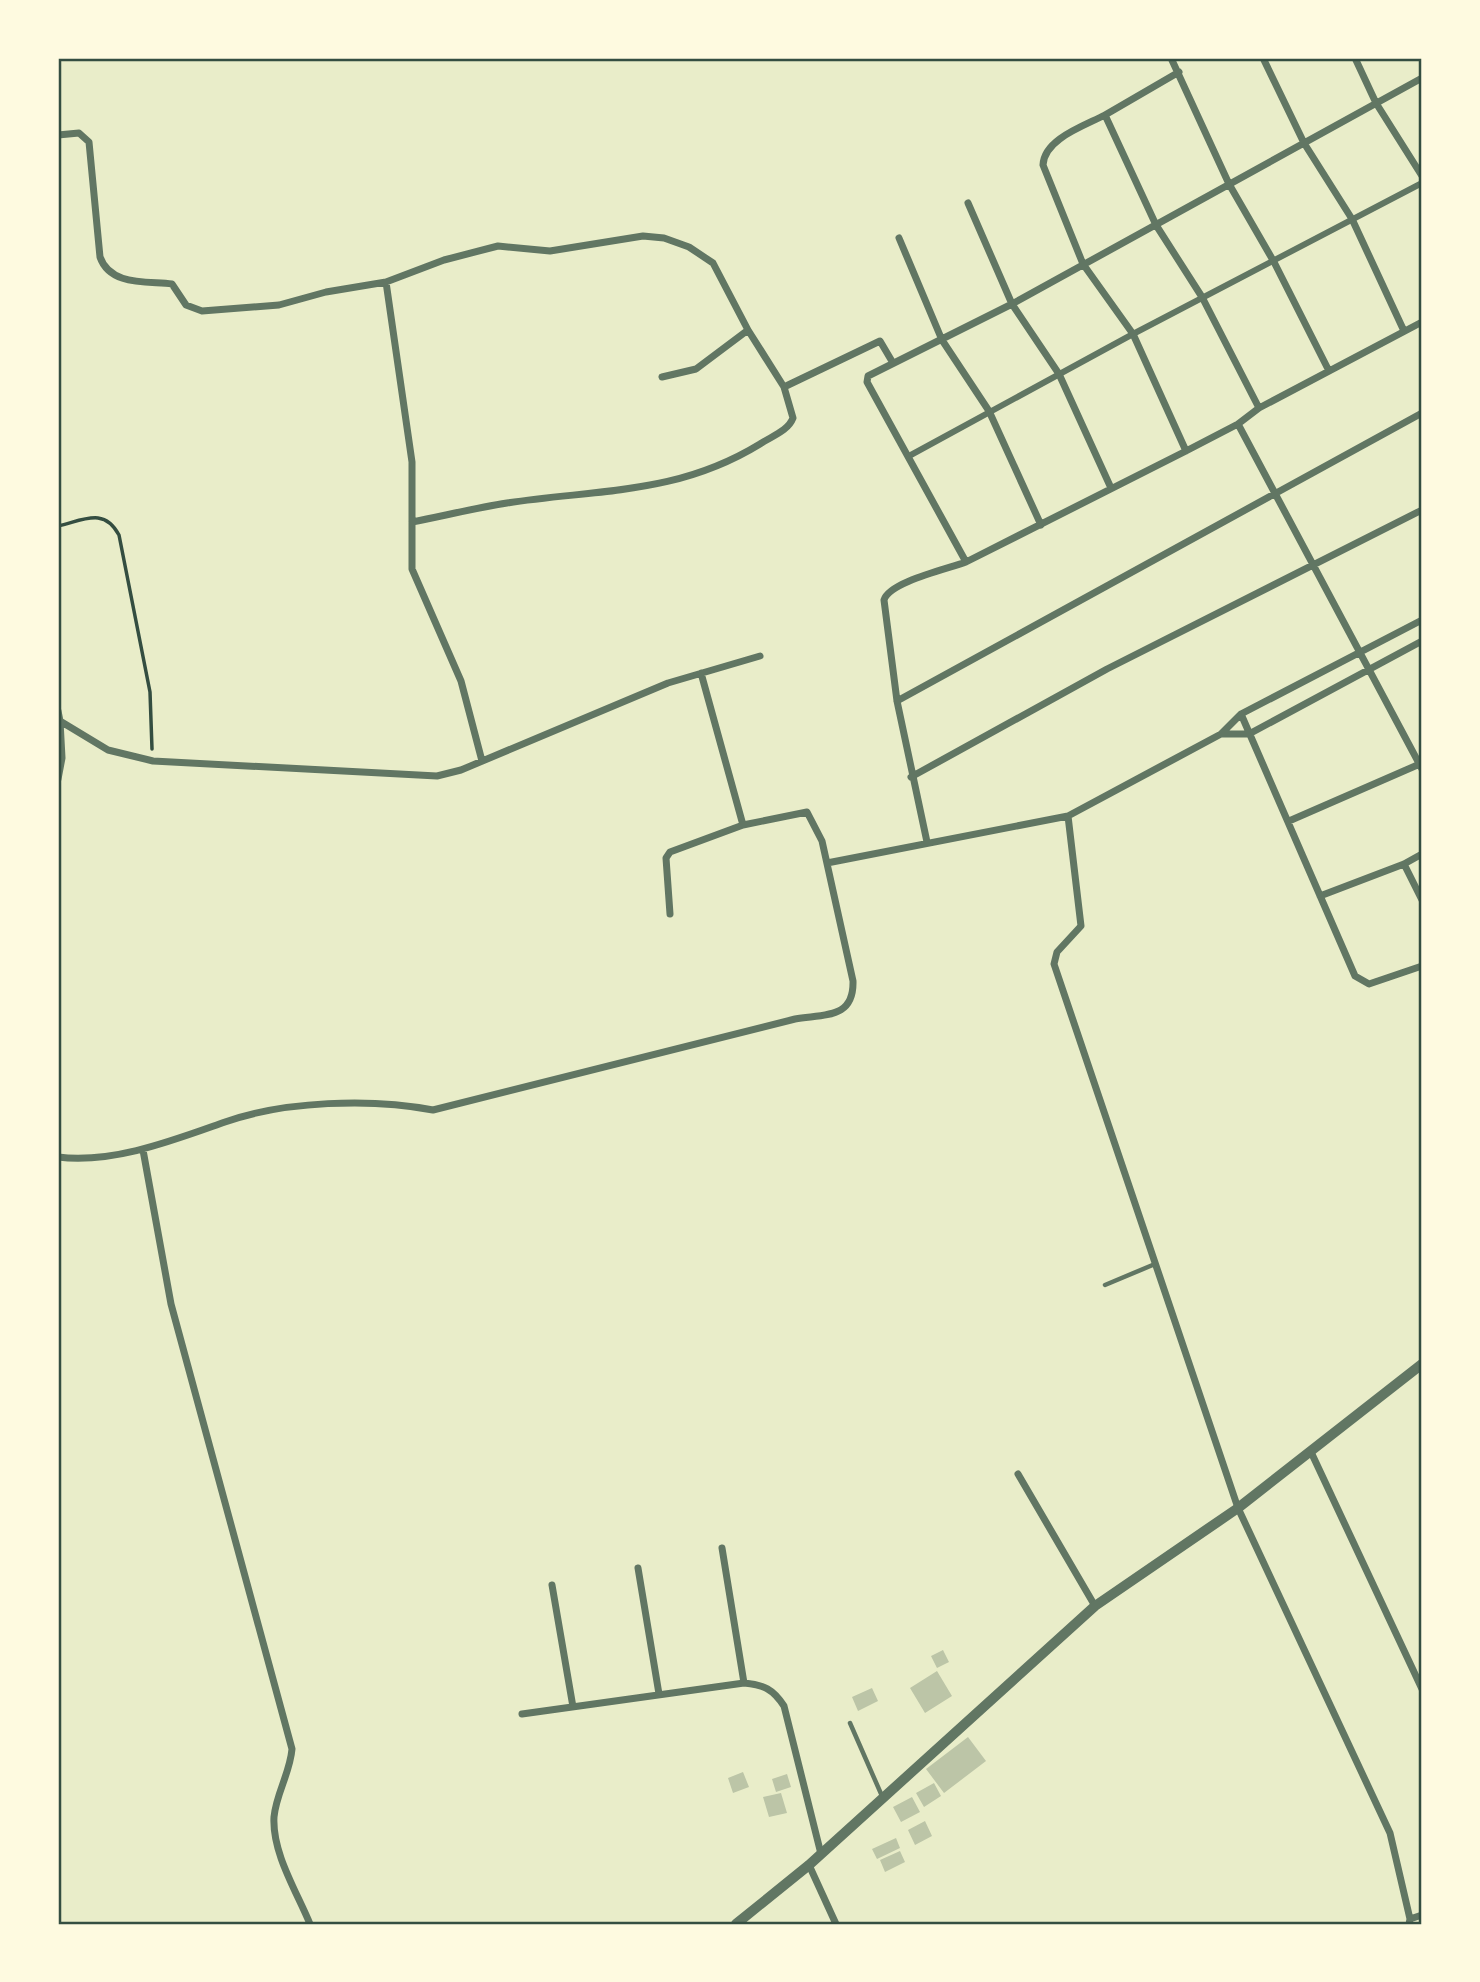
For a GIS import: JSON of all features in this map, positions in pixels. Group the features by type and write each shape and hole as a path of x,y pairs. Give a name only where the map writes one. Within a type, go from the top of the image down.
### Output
{"street":[{"path":"1171,58 1229,184 1274,262 1329,371"},
{"path":"1263,58 1304,142 1352,219 1404,331"},
{"path":"1355,58 1376,103 1422,176"},
{"path":"1179,72 1051,145 1044,154 1043,165 1083,264 1133,334 1186,451"},
{"path":"966,562 867,382 870,373 1012,304 1422,78"},
{"path":"1105,114 1156,225 1202,298 1259,408"},
{"path":"58,135 79,133 89,142 100,257 106,269 118,278 172,284 186,305 202,311 279,305 326,292 386,282 444,260 498,246 550,251 643,236 689,247 713,263 748,330 784,387 793,418 786,428 737,459 687,478 606,494 507,503 412,522"},
{"path":"909,456 1133,334 1422,183"},
{"path":"968,203 1012,304 1059,374 1111,488"},
{"path":"899,238 942,340 989,411 1041,524"},
{"path":"386,282 412,462 412,569 461,681 482,761"},
{"path":"927,842 911,777 897,701 884,608 886,593 897,584 966,562 1186,451 1238,424 1259,408 1422,322"},
{"path":"662,377 696,369 748,330"},
{"path":"784,387 880,341 893,363"},
{"path":"897,701 1422,413"},
{"path":"1238,424 1422,765 1290,821"},
{"path":"911,777 1107,669 1422,510"},
{"path":"827,863 1068,816 1221,734 1241,714 1361,655 1422,621"},
{"path":"1221,734 1249,734 1422,641"},
{"path":"60,721 108,750 153,761 437,776 482,761 668,683 760,656"},
{"path":"701,673 743,825"},
{"path":"58,711 62,758 58,779"},
{"path":"1241,714 1290,821 1355,976 1360,982 1369,984 1422,965"},
{"path":"58,1157 143,1150 191,1136 227,1121 304,1106 374,1102 433,1110 846,1009 852,1000 853,981 827,863 817,827 807,812 743,825 670,852 666,858 670,914"},
{"path":"1068,816 1081,926 1057,952 1054,964 1238,1508 1391,1833 1409,1922 1422,1915"},
{"path":"1320,896 1404,864 1422,854"},
{"path":"1404,864 1422,900"},
{"path":"143,1150 171,1304 292,1749 290,1768 274,1815 275,1833 279,1851 310,1924"},
{"path":"736,1924 821,1854 1095,1606 1238,1508 1422,1364"},
{"path":"1311,1452 1422,1689"},
{"path":"1018,1474 1095,1606"},
{"path":"722,1548 744,1683"},
{"path":"638,1568 659,1694"},
{"path":"552,1585 573,1707"},
{"path":"522,1714 744,1683 762,1685 774,1692 784,1706 821,1854"},
{"path":"808,1865 836,1924"}],"lane":[{"path":"1105,1285 1155,1264"},
{"path":"850,1723 883,1797"}],"path":[{"path":"58,526 104,518 112,522 119,535 150,692 153,761"}],"building":[{"path":"943,1650 949,1662 937,1668 931,1656"},
{"path":"937,1671 952,1696 925,1713 910,1688"},
{"path":"872,1688 878,1701 858,1711 852,1697"},
{"path":"968,1737 986,1761 944,1793 926,1769"},
{"path":"743,1772 749,1787 733,1793 728,1778"},
{"path":"787,1774 791,1787 776,1792 772,1779"},
{"path":"934,1783 941,1796 924,1807 916,1793"},
{"path":"781,1793 787,1813 769,1817 763,1797"},
{"path":"912,1797 920,1812 901,1822 893,1807"},
{"path":"925,1821 932,1836 915,1845 908,1830"},
{"path":"896,1838 900,1848 877,1859 872,1849"},
{"path":"900,1851 905,1862 885,1872 880,1860"}]}
